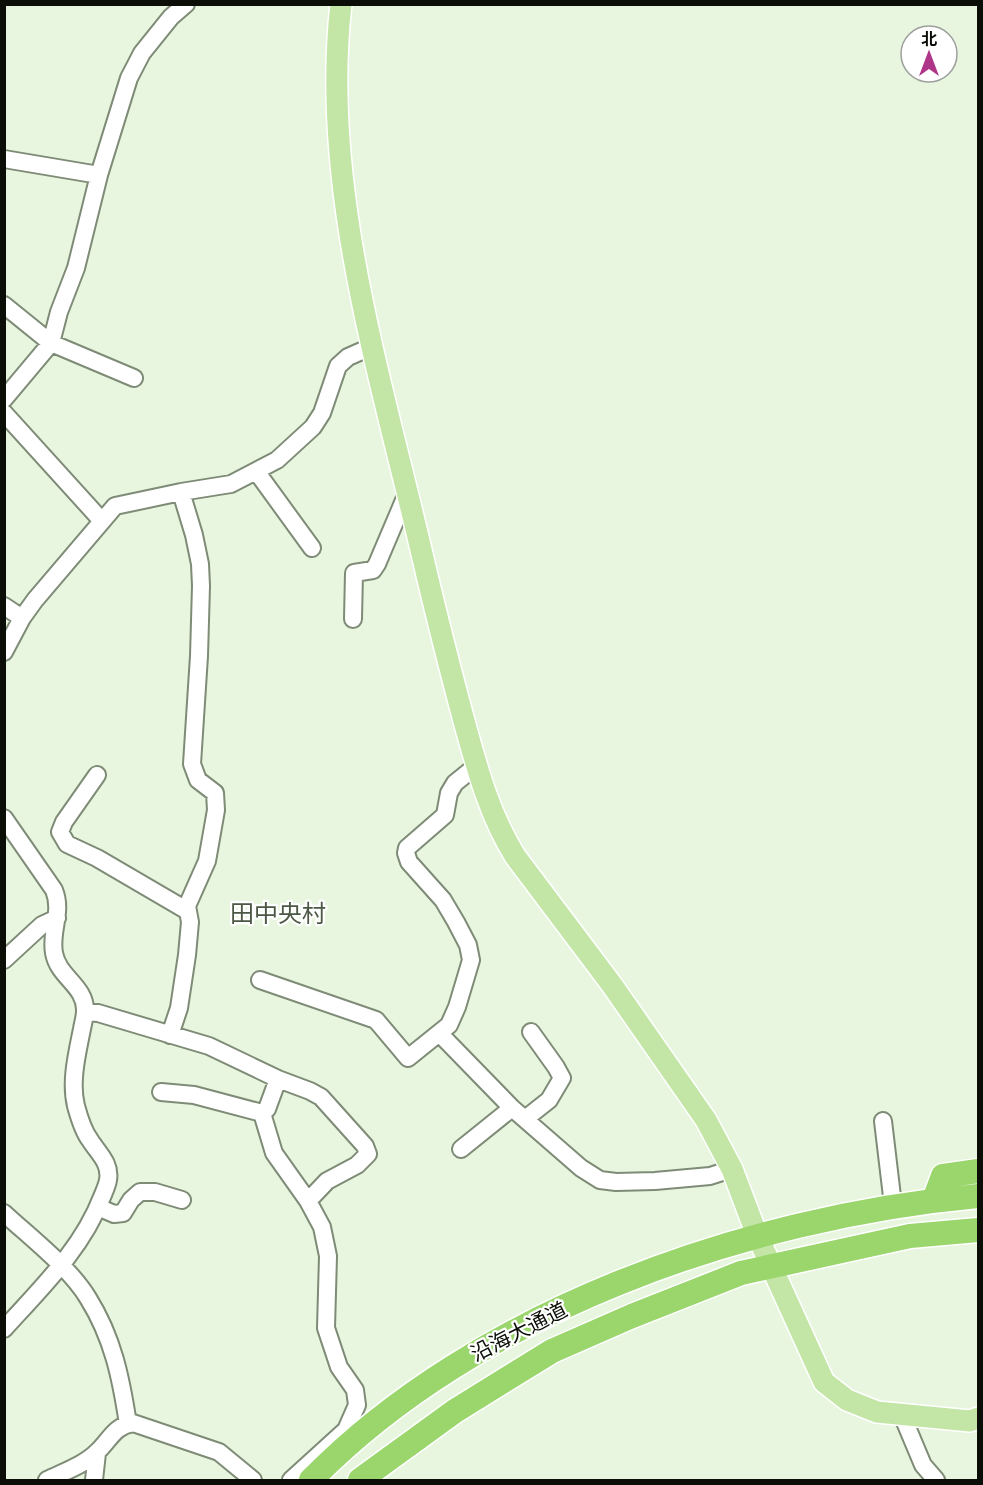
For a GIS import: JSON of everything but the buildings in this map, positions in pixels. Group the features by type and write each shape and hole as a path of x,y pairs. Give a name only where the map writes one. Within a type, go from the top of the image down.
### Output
{"highway":[{"path":"934,1200 943,1176 978,1171"},
{"name":"沿海大通道","path":"311,1480 347,1437 452,1367 521,1328 595,1294 660,1268 757,1235 893,1205 978,1196"},
{"name":"沿海大通道","path":"369,1477 455,1411 552,1351 632,1316 741,1273 910,1236 978,1230"},
{"path":"942,1234 978,1247"}],"main road":[{"path":"341,4 337,95 341,165 352,244 373,346 445,649 476,766 492,814 515,856 612,985 693,1099 732,1169 757,1235 824,1382 846,1400 877,1412 970,1421 978,1418"}],"street":[{"path":"8,389 51,343 59,312 76,268 99,175 129,78 142,53 171,17 186,4"},
{"path":"4,159 99,175"},
{"path":"4,304 51,343 134,378"},
{"path":"4,652 22,618 35,600 115,506 231,484 277,460 313,427 325,405 338,366 348,357 373,346"},
{"path":"4,413 102,521"},
{"path":"256,471 312,548"},
{"path":"353,619 354,573 373,570 377,564 408,491"},
{"path":"181,492 194,535 200,564 201,586 192,764 198,780 215,793 216,810 207,861 186,910"},
{"path":"4,606 22,618"},
{"path":"260,980 376,1020 408,1059 440,1034 449,1025 457,1007 471,960 468,945 447,908 409,862 406,853 407,848 445,815 449,793 455,783 476,766"},
{"path":"97,775 64,822 60,832 67,844 97,858 186,910 190,922 187,955 179,1008 170,1035"},
{"path":"4,818 54,890 59,901 53,936 54,953 61,972 75,984 84,998 85,1012 74,1082 76,1105 84,1130 108,1167 108,1180 98,1207 81,1238 60,1266 4,1329"},
{"path":"4,960 42,925 57,918"},
{"path":"85,1012 98,1013 209,1046 321,1097 365,1146 368,1154 357,1165 327,1181 309,1201"},
{"path":"525,1119 549,1100 562,1078 531,1032"},
{"path":"440,1034 512,1108 582,1168 600,1180 655,1182 710,1176 732,1169"},
{"path":"262,1113 267,1109 278,1079"},
{"path":"161,1092 194,1095 262,1113"},
{"path":"461,1149 512,1108"},
{"path":"262,1113 271,1147 277,1159 309,1201 322,1227 328,1256 326,1328 339,1367 355,1390 357,1405 347,1437 291,1480"},
{"path":"883,1121 893,1205"},
{"path":"98,1207 114,1214 123,1213 131,1200 140,1192 155,1192 182,1200"},
{"path":"4,1213 60,1266 88,1298 112,1344 128,1424"},
{"path":"902,1415 923,1466 936,1480"},
{"path":"47,1480 97,1453 122,1425 133,1423 219,1452 253,1480"},
{"path":"94,1480 97,1453"}],"district":[{"name":"田中央村","path":"278,914"}]}
